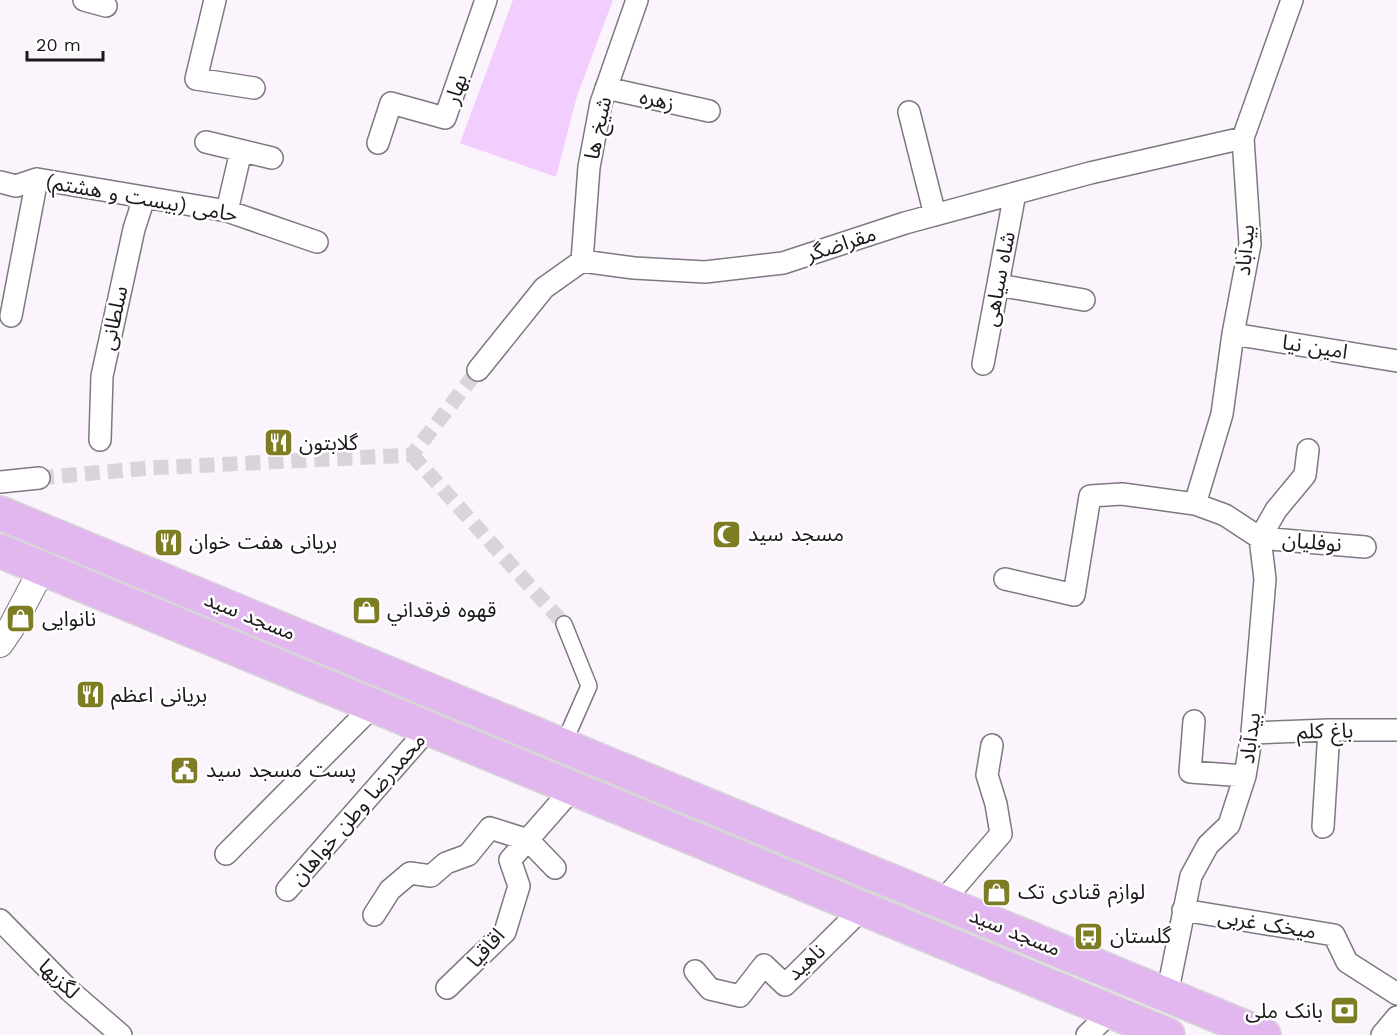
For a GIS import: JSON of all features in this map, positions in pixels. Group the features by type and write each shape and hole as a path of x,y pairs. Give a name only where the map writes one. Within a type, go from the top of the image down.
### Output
{"main road":[{"name":"مسجد سید","path":"0,513 1264,1035"},
{"name":"مسجد سید","path":"0,551 1168,1035"},
{"path":"313,681 325,647"}],"street":[{"path":"84,0 106,6"},
{"path":"215,0 196,79 254,88"},
{"name":"بهار","path":"378,143 391,103 446,118 486,0"},
{"name":"شیخ ها","path":"582,261 589,167 601,103 637,0"},
{"name":"بیدآباد","path":"1195,504 1222,414 1233,334 1250,244 1243,138 1292,0"},
{"name":"زهره","path":"606,88 709,111"},
{"path":"909,112 935,215"},
{"name":"مقراضگر","path":"582,261 634,268 705,272 783,263 905,223 1015,193 1090,173 1243,138"},
{"path":"206,142 272,158"},
{"path":"227,211 241,151"},
{"path":"11,316 37,178"},
{"name":"حامی (بیست و هشتم)","path":"0,182 16,186 37,178 227,211 317,242"},
{"name":"شاه سیاهی","path":"983,364 1015,193"},
{"name":"سلطانی","path":"100,440 102,376 134,229 144,198"},
{"path":"478,370 544,288 582,261"},
{"path":"998,285 1084,300"},
{"name":"امین نیا","path":"1233,334 1397,361"},
{"path":"1005,579 1074,595 1090,496 1122,494 1195,504 1225,515 1260,538 1276,510 1305,475 1308,450"},
{"path":"0,482 39,478"},
{"name":"بیدآباد","path":"1167,995 1191,876 1208,845 1229,825 1245,776 1252,733 1265,579 1260,538"},
{"name":"نوفلیان","path":"1260,538 1365,547"},
{"path":"0,644 11,628 42,568"},
{"path":"563,745 589,686 564,624"},
{"path":"226,854 373,705"},
{"path":"1194,721 1190,772 1245,776"},
{"name":"محمدرضا وطن خواهان","path":"287,890 428,729"},
{"path":"1323,827 1329,730"},
{"name":"باغ کلم","path":"1252,733 1397,730"},
{"path":"942,902 1001,834 996,804 987,775 992,745"},
{"name":"اقاقیا","path":"447,988 505,932 519,886 510,860 573,788"},
{"path":"374,915 390,891 410,873 431,876 446,863 468,855 490,828 528,840 555,868"},
{"name":"ناهید","path":"695,971 710,988 740,996 764,965 785,985 863,908"},
{"name":"میخک غربی","path":"1184,910 1334,935 1347,962 1395,990"},
{"name":"لگزیها","path":"0,920 70,991 121,1035"},
{"path":"1087,1035 1112,1011"},
{"path":"1382,1035 1397,1017"}],"shaded area":[{"path":"513,0 613,0 577,96 556,177 460,143"}],"tunnel":[{"path":"39,478 149,468 412,455 478,370"},
{"path":"412,455 564,624"}],"place":[{"name":"گلابتون","path":"278,443"},
{"name":"مسجد سید","path":"727,534"},
{"name":"بریانی هفت خوان","path":"168,542"},
{"name":"قهوه فرقداني","path":"366,610"},
{"name":"نانوایی","path":"21,619"},
{"name":"بریانی اعظم","path":"90,695"},
{"name":"پست مسجد سید","path":"185,770"},
{"name":"لوازم قنادی تک","path":"997,892"},
{"name":"گلستان","path":"1089,936"},
{"name":"بانک ملی","path":"1344,1011"}]}
